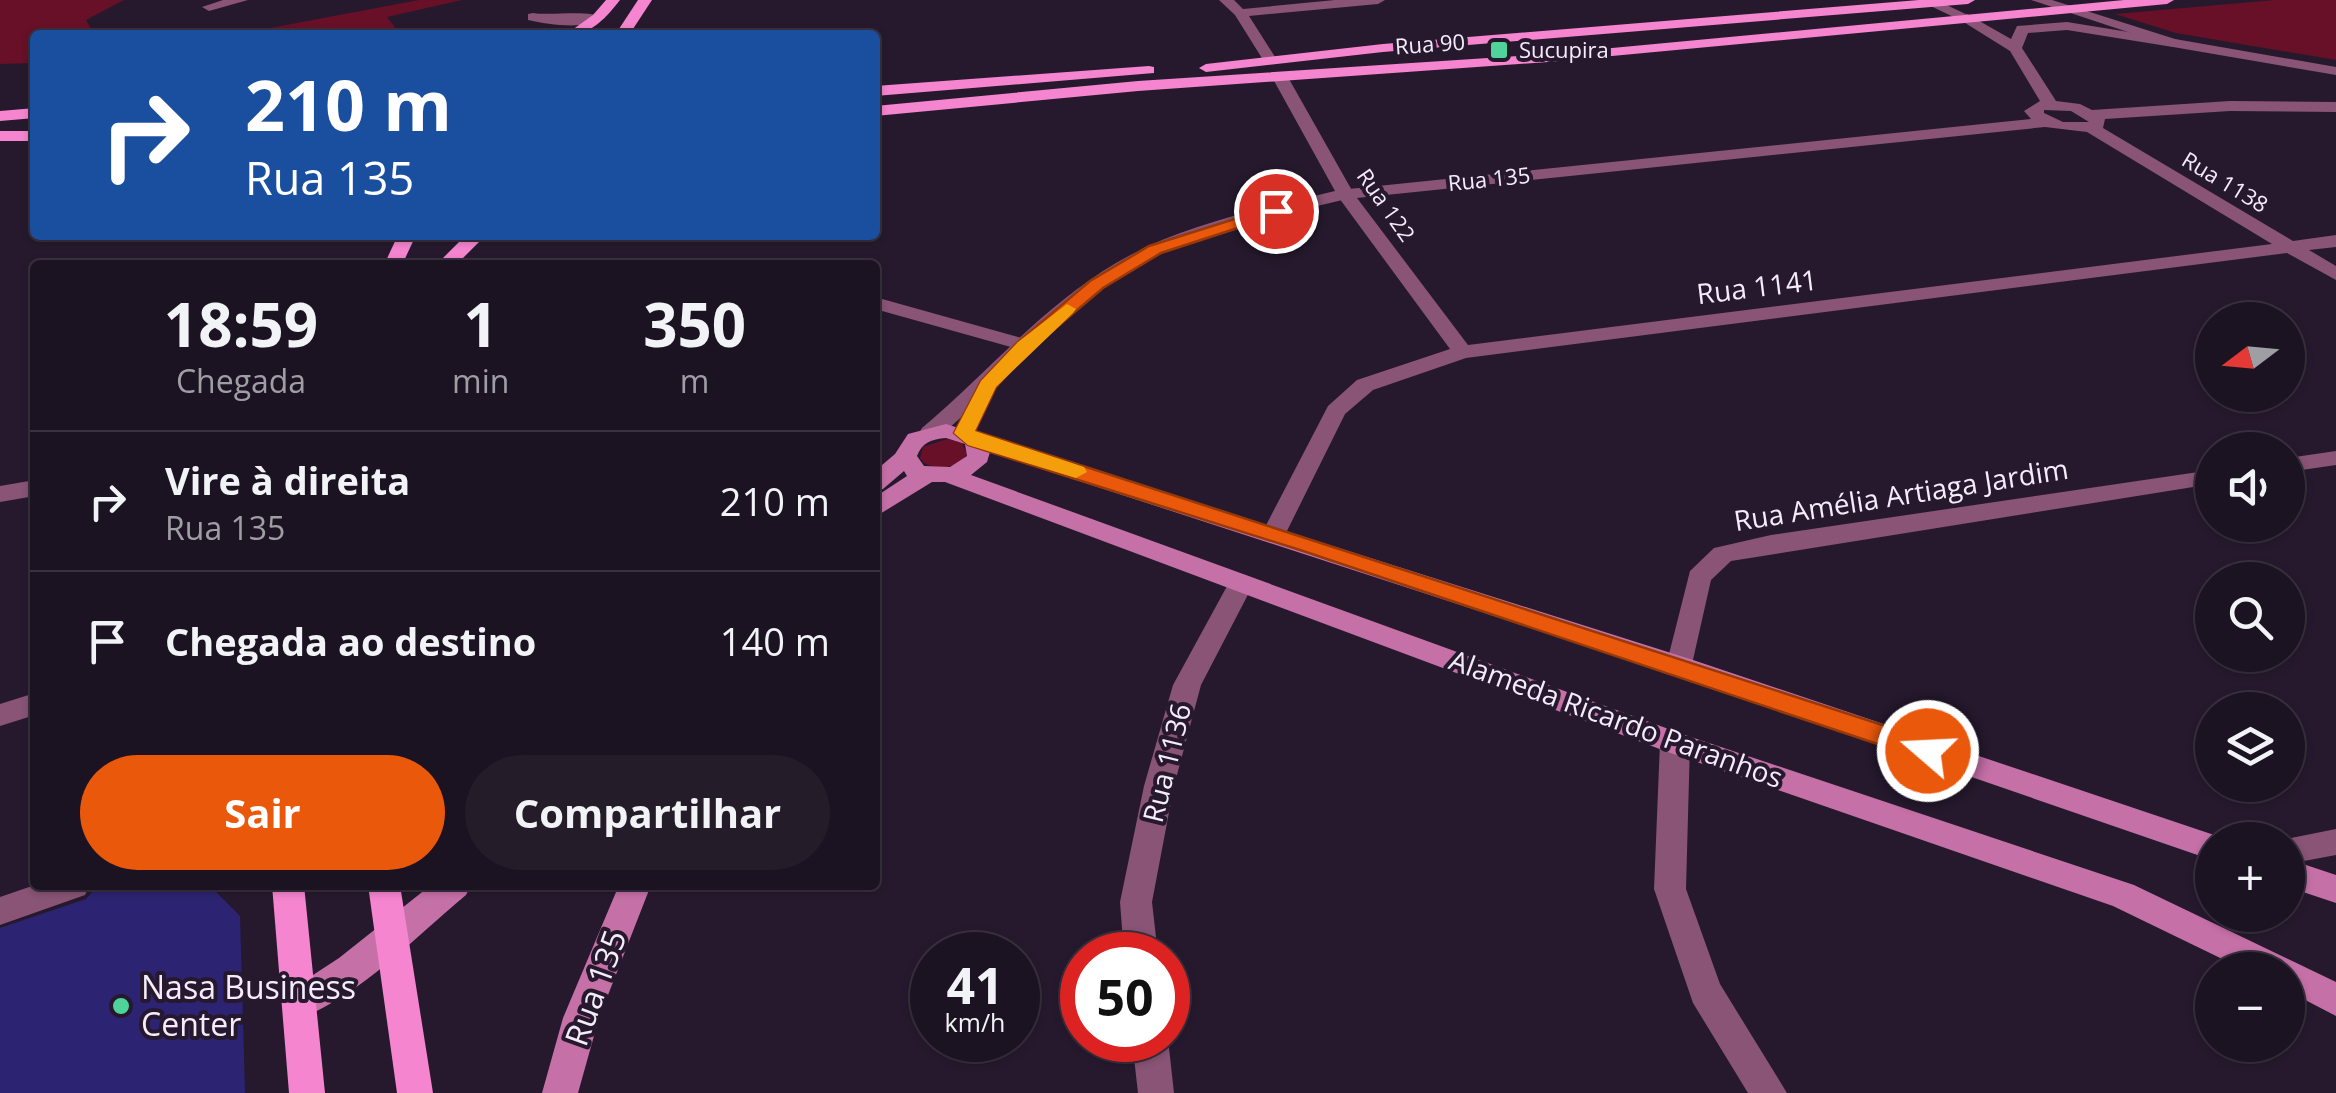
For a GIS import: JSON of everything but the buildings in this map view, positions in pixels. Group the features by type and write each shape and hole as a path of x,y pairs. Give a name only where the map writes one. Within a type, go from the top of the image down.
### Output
{"main road":[{"path":"580,30 598,18 613,0"},
{"path":"625,30 645,0"},
{"name":"Rua 90","path":"880,101 1270,60 1968,0"},
{"name":"Rua 90","path":"880,115 2167,0"},
{"path":"880,90 1117,70 1194,70"},
{"path":"0,116 30,113"},
{"path":"0,124 30,123"},
{"path":"0,136 30,136"},
{"path":"0,144 30,144"},
{"path":"450,260 472,240"},
{"path":"880,480 905,457 912,443 930,433 970,437 1680,666 2195,841"},
{"path":"880,506 898,490 972,465 979,457 970,437"},
{"name":"Alameda Ricardo Paranhos","path":"905,457 916,471 937,475 1241,583 1675,743 2123,895 2242,952"},
{"path":"2305,879 2336,889"},
{"path":"288,890 307,1093"},
{"path":"385,890 416,1093"},
{"path":"299,1003 392,938 449,890"},
{"name":"Rua 135","path":"560,1093 581,1018 633,890"},
{"path":"2305,983 2336,1000"}],"street":[{"path":"209,7 241,0"},
{"path":"1226,0 1240,13 1270,60"},
{"path":"1240,13 1378,0"},
{"path":"2038,0 2174,43"},
{"path":"1930,2 1967,18 2015,48 2048,113 2092,121 2230,106 2336,107"},
{"path":"541,30 528,12 557,20 598,18"},
{"path":"2015,48 2022,29 2066,26 2336,71"},
{"name":"Rua 122","path":"1281,79 1345,194 1463,352"},
{"name":"Rua 135","path":"930,433 988,385 1025,346 1096,284 1155,250 1241,220 1345,194 2048,113"},
{"name":"Rua 1138","path":"2092,121 2336,274"},
{"name":"Rua 1141","path":"1274,534 1336,412 1364,385 1463,352 2336,242"},
{"path":"880,304 1025,346"},
{"name":"Rua 135","path":"970,437 988,385"},
{"path":"2305,463 2336,458"},
{"name":"Rua Amélia Artiaga Jardim","path":"1680,666 1699,577 1723,554 1771,543 2195,479"},
{"path":"0,494 30,489"},
{"name":"Rua 1136","path":"1139,932 1136,902 1164,769 1187,684 1241,583"},
{"path":"0,715 30,706"},
{"path":"1675,743 1670,890 1705,992 1770,1093"},
{"path":"2305,848 2336,842"},
{"path":"0,911 60,890"},
{"path":"1152,1062 1156,1093"}],"shaded area":[{"path":"0,0 124,0 86,20 92,30 30,30 30,63 0,64"},
{"path":"419,0 462,0 387,17 397,30 260,30"},
{"path":"2275,0 2336,0 2336,60 2176,33 2115,14"},
{"path":"947,439 962,443 967,454 963,459 948,467 924,463 920,458 923,447"}],"slow traffic":[{"path":"1067,309 988,385 964,433 1076,472"}],"place":[{"name":"Sucupira","path":"1499,50"},
{"name":"Nasa Business Center","path":"121,1006"}],"route":[{"path":"1276,211 1155,250 1096,284 1025,346 988,385 964,433 1680,666 1928,751"}]}
